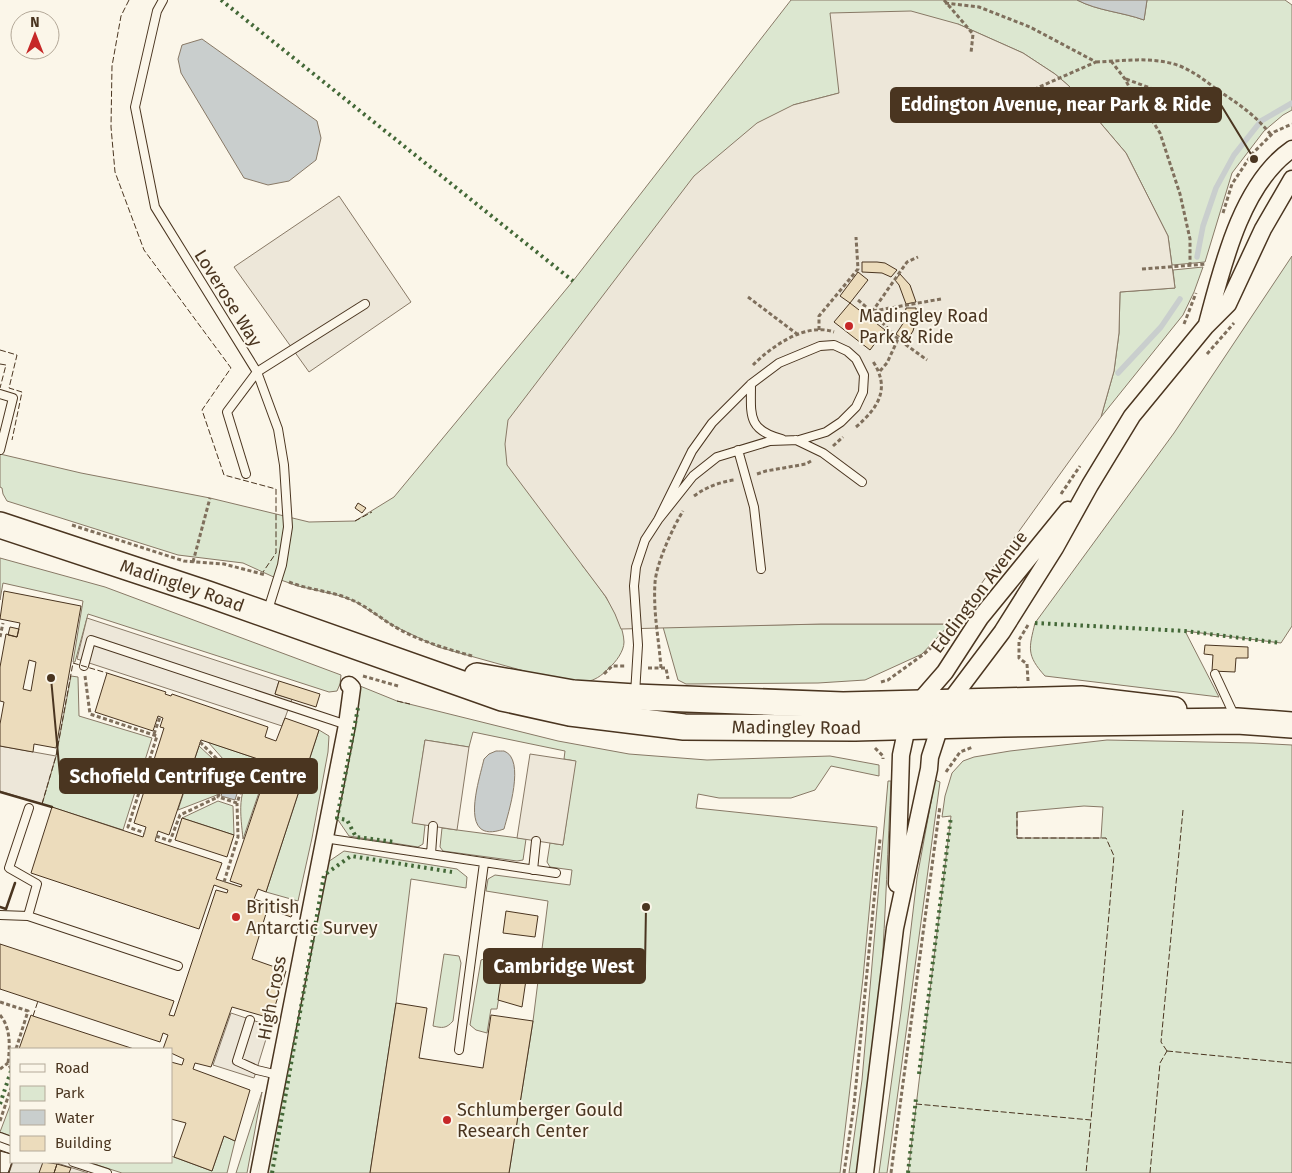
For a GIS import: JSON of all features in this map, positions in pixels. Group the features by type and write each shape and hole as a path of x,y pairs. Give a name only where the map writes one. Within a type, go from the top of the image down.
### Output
{"main road":[{"name":"Madingley Road","path":"0,525 185,586 502,698 570,713 636,709 1081,699 1161,707 1237,721"},
{"name":"Madingley Road","path":"636,709 684,727 855,728 1237,721 1292,725"}],"street":[{"name":"Eddington Avenue","path":"1206,326 1216,288 1240,218 1254,192 1268,172 1292,149"},
{"name":"Eddington Avenue","path":"895,928 930,757 950,701 1002,632 1055,548 1090,484 1132,416 1206,326 1228,304 1263,229 1292,179"},
{"name":"Eddington Avenue","path":"895,928 901,755 907,727 918,703 945,672 980,618 1090,484"},
{"name":"High Cross","path":"259,1173 346,726 352,688 349,685"},
{"path":"865,1173 895,928"}],"lane":[{"name":"Loverose Way","path":"163,0 156,11 135,107 154,208 257,372 278,429 284,465 288,527 282,565 266,615"},
{"path":"246,474 227,412 257,372 365,304"},
{"path":"636,709 638,645 634,586 636,567 645,540 658,520 693,476 717,457 770,441 799,440 826,432 841,422 856,407 863,392 864,375 856,360 847,351 834,345 820,346 779,363 751,384 712,423 697,444 658,520"},
{"path":"751,384 752,418 757,428 781,439 799,440 823,453 862,482"},
{"path":"0,394 12,398 0,450"},
{"path":"738,450 754,507 761,569"},
{"path":"84,666 91,640 346,726"},
{"path":"1215,674 1237,721"},
{"path":"28,916 37,884 8,868 29,808"},
{"path":"431,854 433,826"},
{"path":"324,838 556,873"},
{"path":"533,870 536,841"},
{"path":"459,1050 484,863"},
{"path":"0,915 28,916 178,966"},
{"path":"250,1020 237,1061 257,1070 278,1075"},
{"path":"76,1163 107,1173"}],"path":[{"path":"944,1 973,34 971,53"},
{"path":"944,1 979,7 1030,26 1096,62"},
{"path":"1111,61 1125,78 1134,96 1145,109 1160,133 1180,194 1190,238 1190,265"},
{"path":"1037,88 1096,62 1159,61 1180,66 1202,78 1261,121 1271,135"},
{"path":"1125,78 1166,94 1223,94"},
{"path":"819,330 819,316 858,269 856,237"},
{"path":"872,312 907,262 918,257"},
{"path":"1142,269 1207,264"},
{"path":"748,297 798,335"},
{"path":"872,312 941,299"},
{"path":"858,300 898,339 927,360"},
{"path":"1205,356 1235,322"},
{"path":"749,369 763,355 783,340 819,330 830,330 840,334"},
{"path":"880,371 887,363 898,339"},
{"path":"853,429 879,403 882,394 880,371 868,354"},
{"path":"690,500 701,490 723,482 766,471 806,464 847,435"},
{"path":"185,586 210,498"},
{"path":"662,668 655,606 655,581 668,540 686,506"},
{"path":"64,522 184,561 224,564 255,571 354,601 394,626 429,643 473,656"},
{"path":"1019,658 1020,640 1030,623"},
{"path":"0,637 2,624"},
{"path":"880,683 888,680 924,654 949,632"},
{"path":"84,666 90,714 157,736 128,827 144,832"},
{"path":"602,676 612,666 666,668 670,684"},
{"path":"154,734 160,717"},
{"path":"200,742 227,769 246,776"},
{"path":"944,778 960,752 971,747 979,747"},
{"path":"224,882 238,837 237,803 246,776 263,766 264,761"},
{"path":"218,797 227,769"},
{"path":"156,836 170,841 180,815 218,797 237,803"},
{"path":"891,1173 941,798"},
{"path":"844,1173 857,1078 880,837"},
{"path":"0,1002 28,1011 16,1048"},
{"path":"0,1015 6,1022 10,1048 8,1063 10,1067"},
{"path":"0,1069 8,1063"},
{"path":"0,1121 10,1091"}],"green space":[{"path":"791,0 1077,0 1093,7 1144,20 1147,0 1285,0 1292,5 1292,110 1264,131 1232,173 1205,262 1172,265 1168,236 1126,153 1069,86 1055,74 1023,53 958,24 839,93 793,105 582,565 602,591 614,611 623,632 624,642 621,653 614,663 603,674 587,682 560,681 438,647 394,626 354,601 298,586 243,563 178,555 7,501 0,487 0,454 81,473 210,498 309,522 355,521 394,497 573,281"},
{"path":"1292,256 1292,626 1281,643 1185,631 1219,697 1045,676 1032,657 1031,639 1035,623 1174,433"},
{"path":"1203,267 1183,315 1101,417 1114,371 1119,333 1120,292 1175,288 1173,270"},
{"path":"0,558 105,587 341,675 340,684 337,691 329,692 88,614 75,662 73,662 83,601 3,583 0,600"},
{"path":"950,624 922,654 865,680 818,683 686,684 678,680 663,627"},
{"path":"71,676 78,677 79,716 152,738 123,830 42,804 56,756"},
{"path":"360,686 397,701 558,741 629,754 707,760 830,756 879,765 879,776 831,766 815,790 791,798 719,798 698,794 696,808 877,827 863,978 840,1173 509,1173 533,1021 548,901 486,891 488,879 495,875 570,885 572,870 550,867 547,862 550,843 563,845 575,761 564,759 565,751 473,732 469,747 425,740 413,822 425,825 423,844 418,847 349,836 336,817"},
{"path":"319,730 329,736 328,752 298,901 266,892"},
{"path":"1107,740 1292,745 1292,1173 908,1173 951,816 942,817 945,796 952,773 963,761 974,757","holes":["1084,806 1103,807 1101,838 1017,838 1017,812"]},
{"path":"208,742 258,759 255,767 245,773 231,768"},
{"path":"199,746 225,770 217,795 178,810"},
{"path":"257,773 265,775 243,839 242,794 250,779"},
{"path":"935,780 940,782 887,1173 879,1173 917,878"},
{"path":"888,781 891,781 878,1027 861,1173 849,1173 862,1080"},
{"path":"218,801 233,806 234,835 182,818"},
{"path":"442,828 526,839 523,860 517,861 443,851 440,847"},
{"path":"344,851 457,869 467,877 466,888 411,879 396,1003 370,1173 264,1173 328,862"},
{"path":"444,954 459,956 461,963 453,1021 446,1027 441,1027 433,1026"},
{"path":"490,957 505,958 497,1009 491,1009 487,1033 476,1030 470,1025 481,960"},
{"path":"262,1092 247,1173 236,1173"},
{"path":"10,1106 10,1136 0,1132"},
{"path":"224,1136 235,1141 227,1173 122,1173 91,1163 172,1163 172,1156 212,1171"}],"shaded area":[{"name":"Madingley Road Park & Ride","path":"911,11 958,24 1023,53 1055,74 1069,86 1126,153 1168,236 1175,288 1120,292 1119,333 1114,371 1101,417 966,605 950,624 821,624 621,629 606,597 507,465 505,444 508,420 694,176 757,123 793,105 839,93 830,13"},
{"path":"339,196 411,302 309,372 234,267"},
{"path":"87,618 279,681 275,694 292,699 282,726 77,659"},
{"path":"425,740 469,747 457,830 412,823"},
{"path":"0,746 56,756 42,804 0,791"},
{"path":"530,754 576,761 563,845 517,838"},
{"path":"231,1013 270,1026 254,1078 213,1065"},
{"path":"13,1163 57,1163 88,1173 9,1173"}],"water":[{"path":"1077,0 1147,0 1144,20 1093,7"},
{"path":"202,39 317,121 321,138 316,160 289,181 268,185 244,178 181,73 178,59 182,45"},
{"path":"496,751 504,751 510,756 514,764 514,787 504,829 489,832 480,828 474,809 484,759"},
{"path":"228,773 242,778 235,800 221,796"}],"building":[{"path":"862,262 885,263 897,270 891,277 882,273 862,272"},
{"path":"858,272 868,280 850,303 840,296"},
{"path":"900,274 910,285 916,302 906,304 899,285 895,280"},
{"path":"850,303 885,330 870,350 834,322"},
{"path":"906,308 916,308 917,317 913,331 906,342 896,334 904,322"},
{"path":"358,503 366,508 362,513 355,508"},
{"path":"4,591 81,606 56,748 34,744 33,752 0,746 0,724 4,702 0,701 0,667 6,634 17,637 20,623 0,619","holes":["29,660 36,662 31,691 23,689"]},
{"path":"10,627 19,629 17,637 8,635"},
{"path":"1205,645 1248,647 1248,658 1236,658 1235,672 1212,671 1213,655 1204,654"},
{"name":"British Antarctic Survey","path":"107,673 268,727 265,737 276,741 285,718 319,730 266,892 258,889 254,899 269,904 252,959 286,971 276,1003 270,1018 232,1007 211,1067 195,1063 193,1069 250,1090 235,1141 224,1136 212,1171 174,1157 186,1123 172,1119 172,1062 182,1065 184,1059 172,1053 172,1048 163,1048 168,1035 163,1033 160,1042 0,989 0,944 174,1001 169,1015 174,1016 216,890 227,893 228,890 214,885 199,929 31,873 52,807 143,837 146,827 134,823 164,728 160,727 163,718 158,716 153,731 95,712","holes":["201,740 270,763 230,881 242,885 241,887 216,879 222,863 155,841 158,831 169,835"]},
{"path":"279,681 320,694 316,707 275,694"},
{"path":"182,818 234,835 227,857 175,840"},
{"path":"271,902 294,910 291,917 269,909"},
{"path":"506,911 538,916 535,937 503,933"},
{"path":"503,966 527,973 522,1007 498,1000"},
{"name":"Schlumberger Gould Research Center","path":"396,1003 427,1008 419,1058 483,1068 491,1015 533,1021 509,1173 370,1173"},
{"path":"31,1015 131,1048 19,1048"},
{"path":"0,1150 10,1154 10,1163 12,1163 9,1173 0,1173"},
{"path":"0,1151 10,1154 10,1163 12,1163 8,1173 0,1173"},
{"path":"43,1163 57,1164 54,1173 39,1173"},
{"path":"57,1164 71,1168 69,1173 54,1173"}],"waterway":[{"path":"1197,257 1203,226 1216,188 1234,155 1261,121 1292,103"},
{"path":"1118,373 1161,327 1180,299"}],"hedge":[{"path":"221,0 573,281"},
{"path":"1035,623 1185,631 1281,643"},
{"path":"358,708 337,818 347,820 356,837 395,842"},
{"path":"919,1074 951,816"},
{"path":"272,1173 324,875 351,856 452,872"},
{"path":"0,1104 10,1074"},
{"path":"908,1173 916,1098"}],"fence":[{"path":"129,0 121,16 112,66 111,127 115,172 144,250 231,368 202,410 224,475 276,489 276,553 263,572"},
{"path":"0,350 17,355 9,388 22,392 12,440"},
{"path":"0,364 6,365 0,388"},
{"path":"355,521 372,512"},
{"path":"42,804 56,756 73,663 107,673"},
{"path":"397,701 410,704"},
{"path":"1167,1051 1161,1042 1183,810"},
{"path":"1017,812 1017,838 1106,838 1114,856 1091,1120"},
{"path":"33,1016 38,1001"},
{"path":"1167,1051 1292,1063"},
{"path":"1150,1173 1160,1063 1167,1051"},
{"path":"916,1104 1091,1120 1086,1173"}],"wall":[{"path":"0,792 52,807"},
{"path":"0,907 6,909 15,883"}],"place":[{"name":"Eddington Avenue, near Park & Ride","path":"1254,159"},
{"name":"Madingley Road Park & Ride","path":"849,326"},
{"name":"Schofield Centrifuge Centre","path":"51,678"},
{"name":"Cambridge West","path":"646,907"},
{"name":"British Antarctic Survey","path":"236,917"},
{"name":"Schlumberger Gould Research Center","path":"447,1120"}]}
